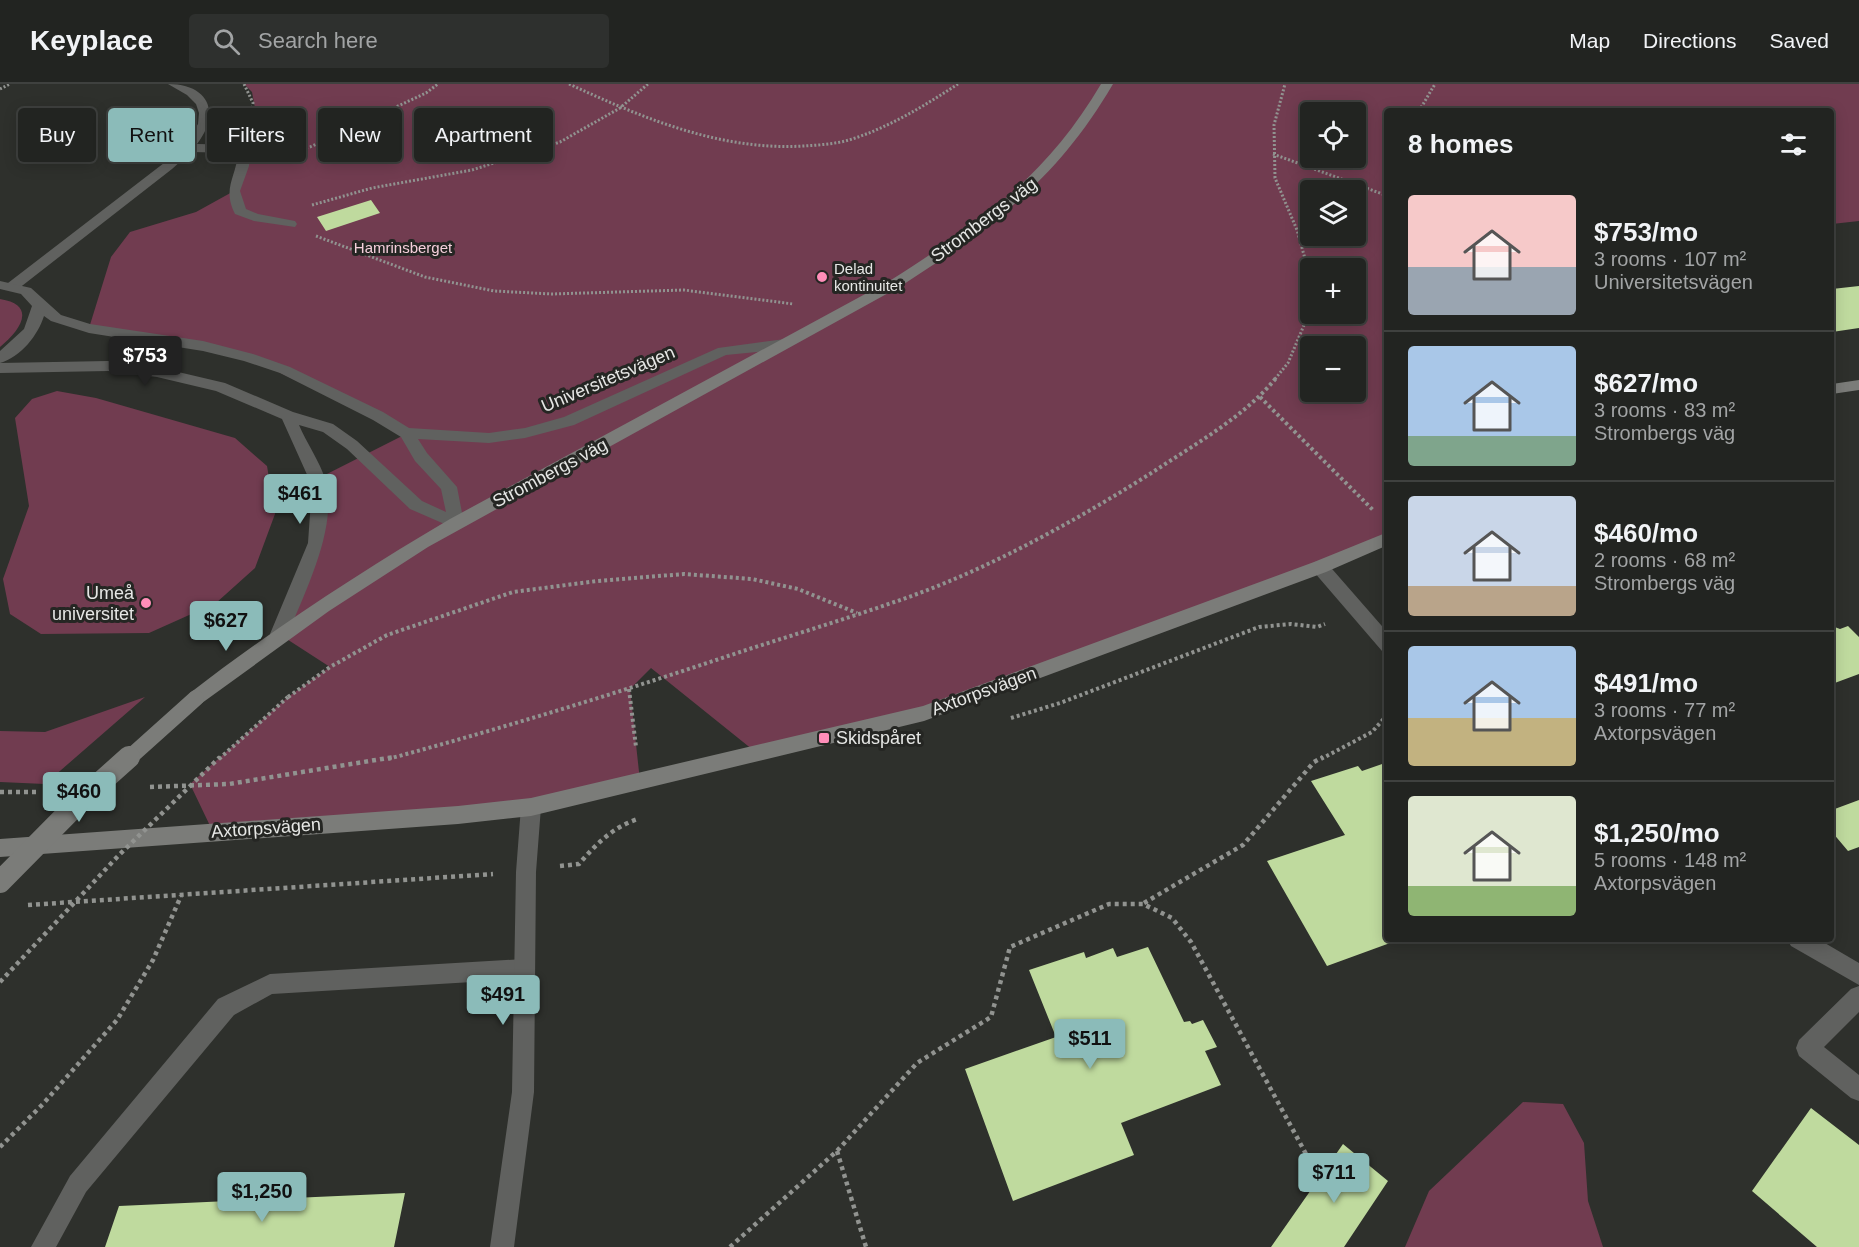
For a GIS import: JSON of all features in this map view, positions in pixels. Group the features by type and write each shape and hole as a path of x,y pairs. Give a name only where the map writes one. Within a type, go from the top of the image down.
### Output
{"street":[{"path":"174,84 191,91 205,109 206,119 202,132 195,141"},
{"name":"Strombergs väg","path":"0,882 82,799 196,698 279,634 385,564 456,523 897,283 960,242 1042,175 1097,104 1107,84"},
{"path":"6,285 170,162"},
{"path":"243,162 234,191 240,211 262,219 290,224"},
{"name":"Universitetsvägen","path":"6,285 26,291 56,318 89,328 203,346 248,357 312,383 378,416 406,433 422,457 449,487 456,523"},
{"path":"0,358 18,345 37,324 39,305"},
{"name":"Universitetsvägen","path":"406,433 489,438 525,433 569,421 723,351 785,345"},
{"path":"0,368 108,366 157,372 220,387 288,416 328,428 361,452 416,505 456,523"},
{"path":"1834,389 1859,385"},
{"path":"279,634 316,543 319,500 317,478 300,446 288,416"},
{"name":"Axtorpsvägen","path":"0,848 458,815 531,807 924,713 1320,567 1384,540"},
{"path":"1320,567 1384,641"},
{"path":"502,1247 523,1092 526,872 531,807"},
{"path":"1803,942 1859,975"},
{"path":"43,1247 78,1184 226,1007 270,984 524,969"},
{"path":"1859,997 1807,1048 1859,1090"}],"path":[{"path":"0,89 10,84"},
{"path":"244,84 252,92 255,108"},
{"path":"306,148 426,93 438,84"},
{"path":"569,84 620,108 703,136 741,144 791,148 847,141 916,111 958,84"},
{"path":"262,219 372,188 472,170 560,142 620,108 648,84"},
{"path":"229,784 384,760 473,736 630,689 919,592 1002,556 1112,498 1181,454 1260,397 1288,363 1307,318 1311,280 1297,230 1275,178 1274,125 1285,84"},
{"path":"1421,108 1435,84"},
{"path":"1273,154 1384,195"},
{"path":"290,224 378,261 442,283 543,296 650,290 693,292 844,312"},
{"path":"1260,397 1380,517"},
{"path":"0,982 118,855 190,784 288,697 330,667 387,635 513,592 597,581 684,574 752,579 798,589 858,613"},
{"path":"23,905 526,872 579,864 595,843 621,824 644,817 630,689"},
{"path":"1143,904 1243,845 1314,762 1372,732 1384,718"},
{"path":"0,792 29,792"},
{"path":"0,1147 43,1104 117,1020 153,960 181,896"},
{"path":"730,1247 837,1151 917,1064 991,1017 1010,947 1109,904 1143,904 1172,918 1191,942 1306,1154"},
{"path":"837,1151 866,1247"}],"green space":[{"name":"Hamrinsberget","path":"244,84 1859,84 1859,221 1834,224 1834,108 1384,108 1384,539 924,713 758,754 651,668 630,689 640,781 531,807 213,832 190,784 288,697 330,667 279,634 316,543 317,479 406,434 248,357 89,328 111,257 130,232 196,212 234,191 241,162 306,162 306,108 255,108 252,92"},
{"path":"0,299 12,302 19,307 22,319 14,334 0,347"},
{"path":"57,391 96,398 235,438 267,466 275,514 255,568 216,603 149,633 41,634 10,614 3,579 29,506 15,418 32,399"},
{"path":"145,697 45,784 0,782 0,731 45,732"},
{"path":"1523,1102 1563,1104 1584,1143 1588,1201 1603,1247 1405,1247 1429,1191"}],"building":[{"path":"371,200 380,213 326,231 317,217"},
{"path":"1859,286 1859,328 1834,332 1834,289"},
{"path":"1848,626 1859,637 1859,674 1834,683 1834,627 1840,629"},
{"path":"1384,763 1384,942 1393,942 1327,966 1267,861 1345,835 1311,781 1358,766 1362,771"},
{"path":"1859,800 1859,847 1848,851 1834,834 1834,809"},
{"path":"1148,947 1184,1022 1190,1021 1192,1024 1203,1020 1217,1047 1205,1051 1221,1085 1121,1123 1134,1155 1013,1201 965,1069 1056,1037 1029,970 1084,952 1086,958 1113,948 1117,957"},
{"path":"1811,1108 1859,1145 1859,1247 1817,1247 1752,1191"},
{"path":"1343,1144 1388,1181 1344,1247 1271,1247"},
{"path":"405,1193 394,1247 105,1247 119,1206"}],"place":[{"name":"Delad kontinuitet","path":"822,277"},
{"name":"Umeå universitet","path":"146,603"},
{"name":"Skidspåret","path":"824,738"}]}
